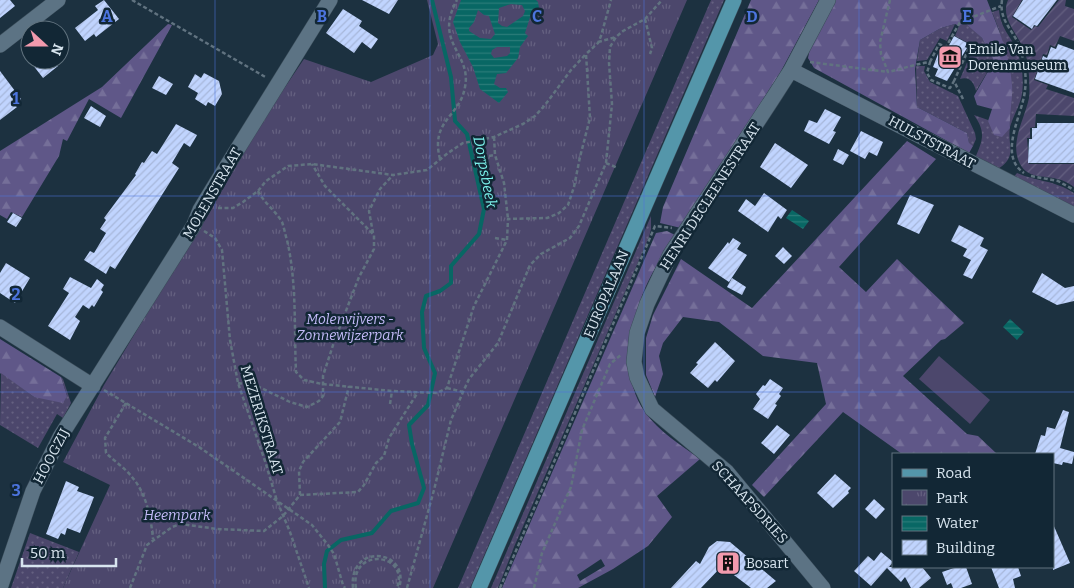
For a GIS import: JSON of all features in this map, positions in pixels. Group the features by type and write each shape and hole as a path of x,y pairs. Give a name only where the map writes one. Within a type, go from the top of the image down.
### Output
{"main road":[{"name":"EUROPALAAN","path":"479,588 734,0"}],"street":[{"path":"0,45 58,0"},
{"name":"MOLENSTRAAT","path":"95,386 194,225 200,210 217,182 330,0"},
{"name":"HENRI DECLEENESTRAAT","path":"668,425 652,409 637,377 634,362 638,333 647,304 670,255 791,70 828,0"},
{"name":"HULSTSTRAAT","path":"791,70 1074,215"},
{"path":"0,327 95,386"},
{"name":"HOOGZIJ","path":"0,588 33,491 60,437 95,386"},
{"name":"SCHAAPSDRIES","path":"668,425 697,446 727,472 823,588"}],"path":[{"path":"132,0 273,82"},
{"path":"440,159 437,147 439,134 444,121 462,96 465,87 466,75 449,33 449,20 457,0"},
{"path":"598,43 611,0"},
{"path":"407,588 451,420 463,392 470,379 498,343 530,265 541,254 570,238 579,226 606,163 612,104 610,48 622,31 645,19 662,0"},
{"path":"888,72 881,54 880,42 890,0"},
{"path":"1002,0 1003,18 1019,45 1024,66 1025,90 1014,130 1012,146 1014,162 1028,176 1058,181 1074,190"},
{"path":"970,46 950,88 931,80 927,73 939,44 946,47 960,22 1001,6"},
{"path":"645,19 652,48 650,54"},
{"path":"218,208 233,208 258,191 266,182 288,166 312,164 394,175 427,170 463,143 492,137 523,124 535,116 586,54 598,43 616,37"},
{"path":"508,219 547,218 559,213 568,205 590,118 586,54"},
{"path":"808,62 888,72 905,69 914,64 930,62"},
{"path":"954,80 963,99"},
{"path":"447,388 474,306 507,240 508,219 504,183 495,155 492,137"},
{"path":"489,156 495,155"},
{"path":"606,163 618,168"},
{"path":"312,164 325,186 374,235"},
{"path":"238,382 257,386 290,402 307,407 319,401 323,396 322,384 334,342 359,277 374,250 374,235 369,211 380,189 394,175"},
{"path":"258,191 262,199 274,210 282,223 290,255 293,281 296,372 304,380 322,384 392,392 437,393 447,388 463,392"},
{"path":"500,588 655,226 680,231"},
{"path":"668,236 672,228"},
{"name":"MEZERIKSTRAAT","path":"203,230 215,238 222,250 230,340 238,382 277,501 309,588"},
{"path":"495,238 507,240"},
{"path":"534,588 542,553 571,487 582,430 610,364 622,354 623,346"},
{"path":"95,386 199,447 312,525 334,554 345,588"},
{"path":"130,588 147,544 172,527 181,524 217,529 264,531 283,516 300,495 299,471 303,462 340,422 349,386"},
{"path":"390,404 392,392"},
{"path":"300,495 358,492 376,463 384,456 388,438 418,392"},
{"path":"126,403 105,438 106,453 131,475 142,490 153,539"},
{"path":"354,588 352,577 356,566 368,558 380,556 392,560 397,566 400,576 398,588"}],"green space":[{"name":"Molenvijvers - Zonnewijzerpark","path":"427,0 687,0 433,588 63,588 110,485 63,462 104,385 180,258 206,219 256,130 304,59 371,82 433,55 438,44"},
{"path":"711,0 724,0 470,588 458,588"},
{"path":"751,0 819,0 780,73 681,228 660,223 663,207"},
{"path":"835,0 987,0 1003,42 1011,74 1010,128 1002,137 994,135 988,121 992,109 977,105 974,96 994,61 982,38 965,23 959,26 955,24 941,28 920,40 915,69 917,107 967,133 969,143 973,146 969,153 814,68 808,58 811,43"},
{"path":"1008,0 1022,0 1012,17 1031,30 1035,26 1038,27 1059,0 1066,0 1065,6 1074,9 1074,41 1060,36 1055,47 1050,45 1047,55 1043,54 1034,80 1048,85 1046,89 1074,98 1074,116 1036,114 1035,127 1030,128 1030,138 1027,138 1029,164 1074,164 1074,187 1061,180 1036,176 1027,172 1023,169 1017,156 1017,139 1029,98 1029,75 1024,49 1006,15"},
{"path":"999,10 1003,26 1018,54 1023,77 1021,98 1010,127 1009,114 1012,88 999,30 992,12"},
{"path":"965,22 982,38 994,61 976,91 971,81 966,78 960,79 974,46 955,36 959,26"},
{"path":"168,24 172,25 121,118 89,99 67,141 63,139 59,156 22,217 11,212 7,219 0,215 0,151 102,87"},
{"path":"955,24 947,41 940,38 927,60 917,61 920,40 941,28"},
{"path":"916,66 925,66 924,71 930,82 958,96 975,133 976,139 973,146 969,144 967,133 917,107"},
{"path":"974,115 1010,128 1010,155 1004,164 998,169 975,158 980,146 982,131"},
{"path":"907,141 936,159 839,267 866,292 897,259 964,323 945,339 941,340 903,376 967,434 978,436 996,453 901,453 843,412 764,497 752,485 826,404 817,363 763,356 719,322 683,317 663,343 659,356 663,374 655,397 646,375 646,338 653,315 681,259 752,308"},
{"path":"1017,173 1053,183 1074,193 1074,210 1012,179"},
{"path":"651,216 649,237 514,547 498,588 491,588"},
{"path":"667,231 675,235 651,276 640,302 631,344 630,358 633,387 645,412 657,426 700,459 657,496 672,517 648,546 613,569 578,588 502,588 656,233","holes":["601,559 605,566 580,581 577,575"]},
{"path":"0,339 61,377 67,396 63,403 34,397 0,374"},
{"path":"939,356 990,400 970,424 919,379"},
{"path":"1,372 34,397 67,396 61,377 63,379 71,403 63,418 57,414 38,448 0,425"},
{"path":"30,533 79,552 63,588 11,588"}],"water":[{"path":"461,0 536,0 538,2 540,15 531,14 525,33 528,36 520,47 518,58 506,73 497,74 494,84 500,88 506,88 508,92 499,103 480,89 473,67 460,42 453,22","holes":["511,4 522,5 525,11 523,16 507,27 502,26 498,23 499,8","478,10 484,15 489,16 495,34 491,39 480,38 469,31","497,47 510,47 510,53 507,56 494,58 491,54 492,50"]},
{"path":"792,210 809,221 803,229 786,218"},
{"path":"1010,319 1024,332 1017,340 1003,327"}],"building":[{"path":"0,0 10,0 15,6 0,18"},
{"path":"104,0 119,19 96,37 94,34 85,41 75,28 98,10 95,6"},
{"path":"362,0 398,0 389,14"},
{"path":"1023,0 1057,0 1037,26 1034,25 1032,29 1013,16"},
{"path":"343,9 362,21 359,26 378,39 371,49 362,42 354,53 326,33"},
{"name":"Emile Van Dorenmuseum","path":"954,36 967,43 965,47 967,48 947,81 935,76 938,69 933,67 942,48 946,51"},
{"path":"1058,44 1074,50 1074,93 1035,79 1043,56 1047,58 1051,47 1056,49"},
{"path":"37,70 53,70 43,78"},
{"path":"0,71 21,99 14,104 17,107 0,120"},
{"path":"204,73 219,81 222,94 215,106 208,102 206,106 195,99 198,93 188,87 195,74 201,78"},
{"path":"159,76 173,84 166,95 152,88"},
{"path":"91,106 106,116 100,127 84,118"},
{"path":"825,109 841,117 833,131 836,132 829,144 804,131 809,120 817,123"},
{"path":"1037,123 1074,123 1074,163 1028,163 1029,139 1032,139 1032,128 1037,128"},
{"path":"176,124 197,135 190,147 184,143 172,163 179,168 115,269 110,266 106,274 84,260 90,251 94,253 106,233 100,229 106,220 104,218 136,175 142,162 144,163 152,151 157,154"},
{"path":"861,131 883,142 877,156 869,152 865,159 850,151"},
{"path":"775,143 808,165 791,188 760,167"},
{"path":"838,149 849,155 843,165 833,160"},
{"path":"764,193 787,210 781,219 778,216 768,232 738,211 746,199 755,206"},
{"path":"910,195 934,205 919,234 897,224"},
{"path":"13,213 22,218 16,227 7,222"},
{"path":"959,225 984,238 980,246 988,250 972,279 963,275 971,260 963,256 967,249 951,241"},
{"path":"733,238 741,243 737,249 747,255 729,282 708,268"},
{"path":"783,247 792,256 784,264 775,256"},
{"path":"6,263 30,278 15,303 0,293 0,273"},
{"path":"1042,273 1065,288 1074,286 1074,301 1057,305 1032,292"},
{"path":"70,277 91,288 97,279 104,285 101,290 103,292 94,307 92,305 89,309 83,305 75,317 80,321 70,340 48,326 69,293 63,289"},
{"path":"732,278 746,287 742,295 727,287"},
{"path":"715,342 735,361 717,382 715,380 708,388 690,373 698,364 696,363"},
{"path":"770,379 783,388 779,394 781,396 775,404 777,405 768,419 753,409 760,399 756,394"},
{"path":"1063,410 1069,412 1060,448 1074,452 1072,464 1063,462 1062,465 1054,463 1054,453 1035,453 1041,435 1045,436 1047,427 1055,429"},
{"path":"777,425 790,435 774,454 761,443"},
{"path":"835,474 851,488 848,491 849,493 833,508 817,493"},
{"path":"66,481 79,487 77,491 94,497 80,533 67,528 65,535 61,533 58,539 46,534"},
{"path":"874,499 885,509 876,519 865,509"},
{"path":"1054,526 1070,563 1053,570 1054,568"},
{"name":"Bosart","path":"717,541 730,542 776,581 767,588 751,588 722,566 701,588 671,588 696,561 700,564 709,547"},
{"path":"881,552 892,561 889,567 923,568 931,578 919,588 911,588 905,577 901,582 887,568 871,586 854,571 868,556 874,561"},
{"path":"954,568 966,568 972,584 961,588 953,588 951,583 947,585 942,572"},
{"path":"991,568 1018,568 1021,576 1013,579 1015,588 999,588"}],"waterway":[{"name":"Dorpsbeek","path":"325,588 324,564 327,551 341,540 372,533 391,511 418,503 424,488 409,425 428,405 435,373 424,348 422,312 426,296 440,291 451,283 451,266 479,234 484,209 467,134 455,121 451,77 432,0"}],"place":[{"name":"Emile Van Dorenmuseum","path":"950,57"},
{"name":"Bosart","path":"728,563"}],"park label":[{"name":"Heempark","path":"177,515"}]}
